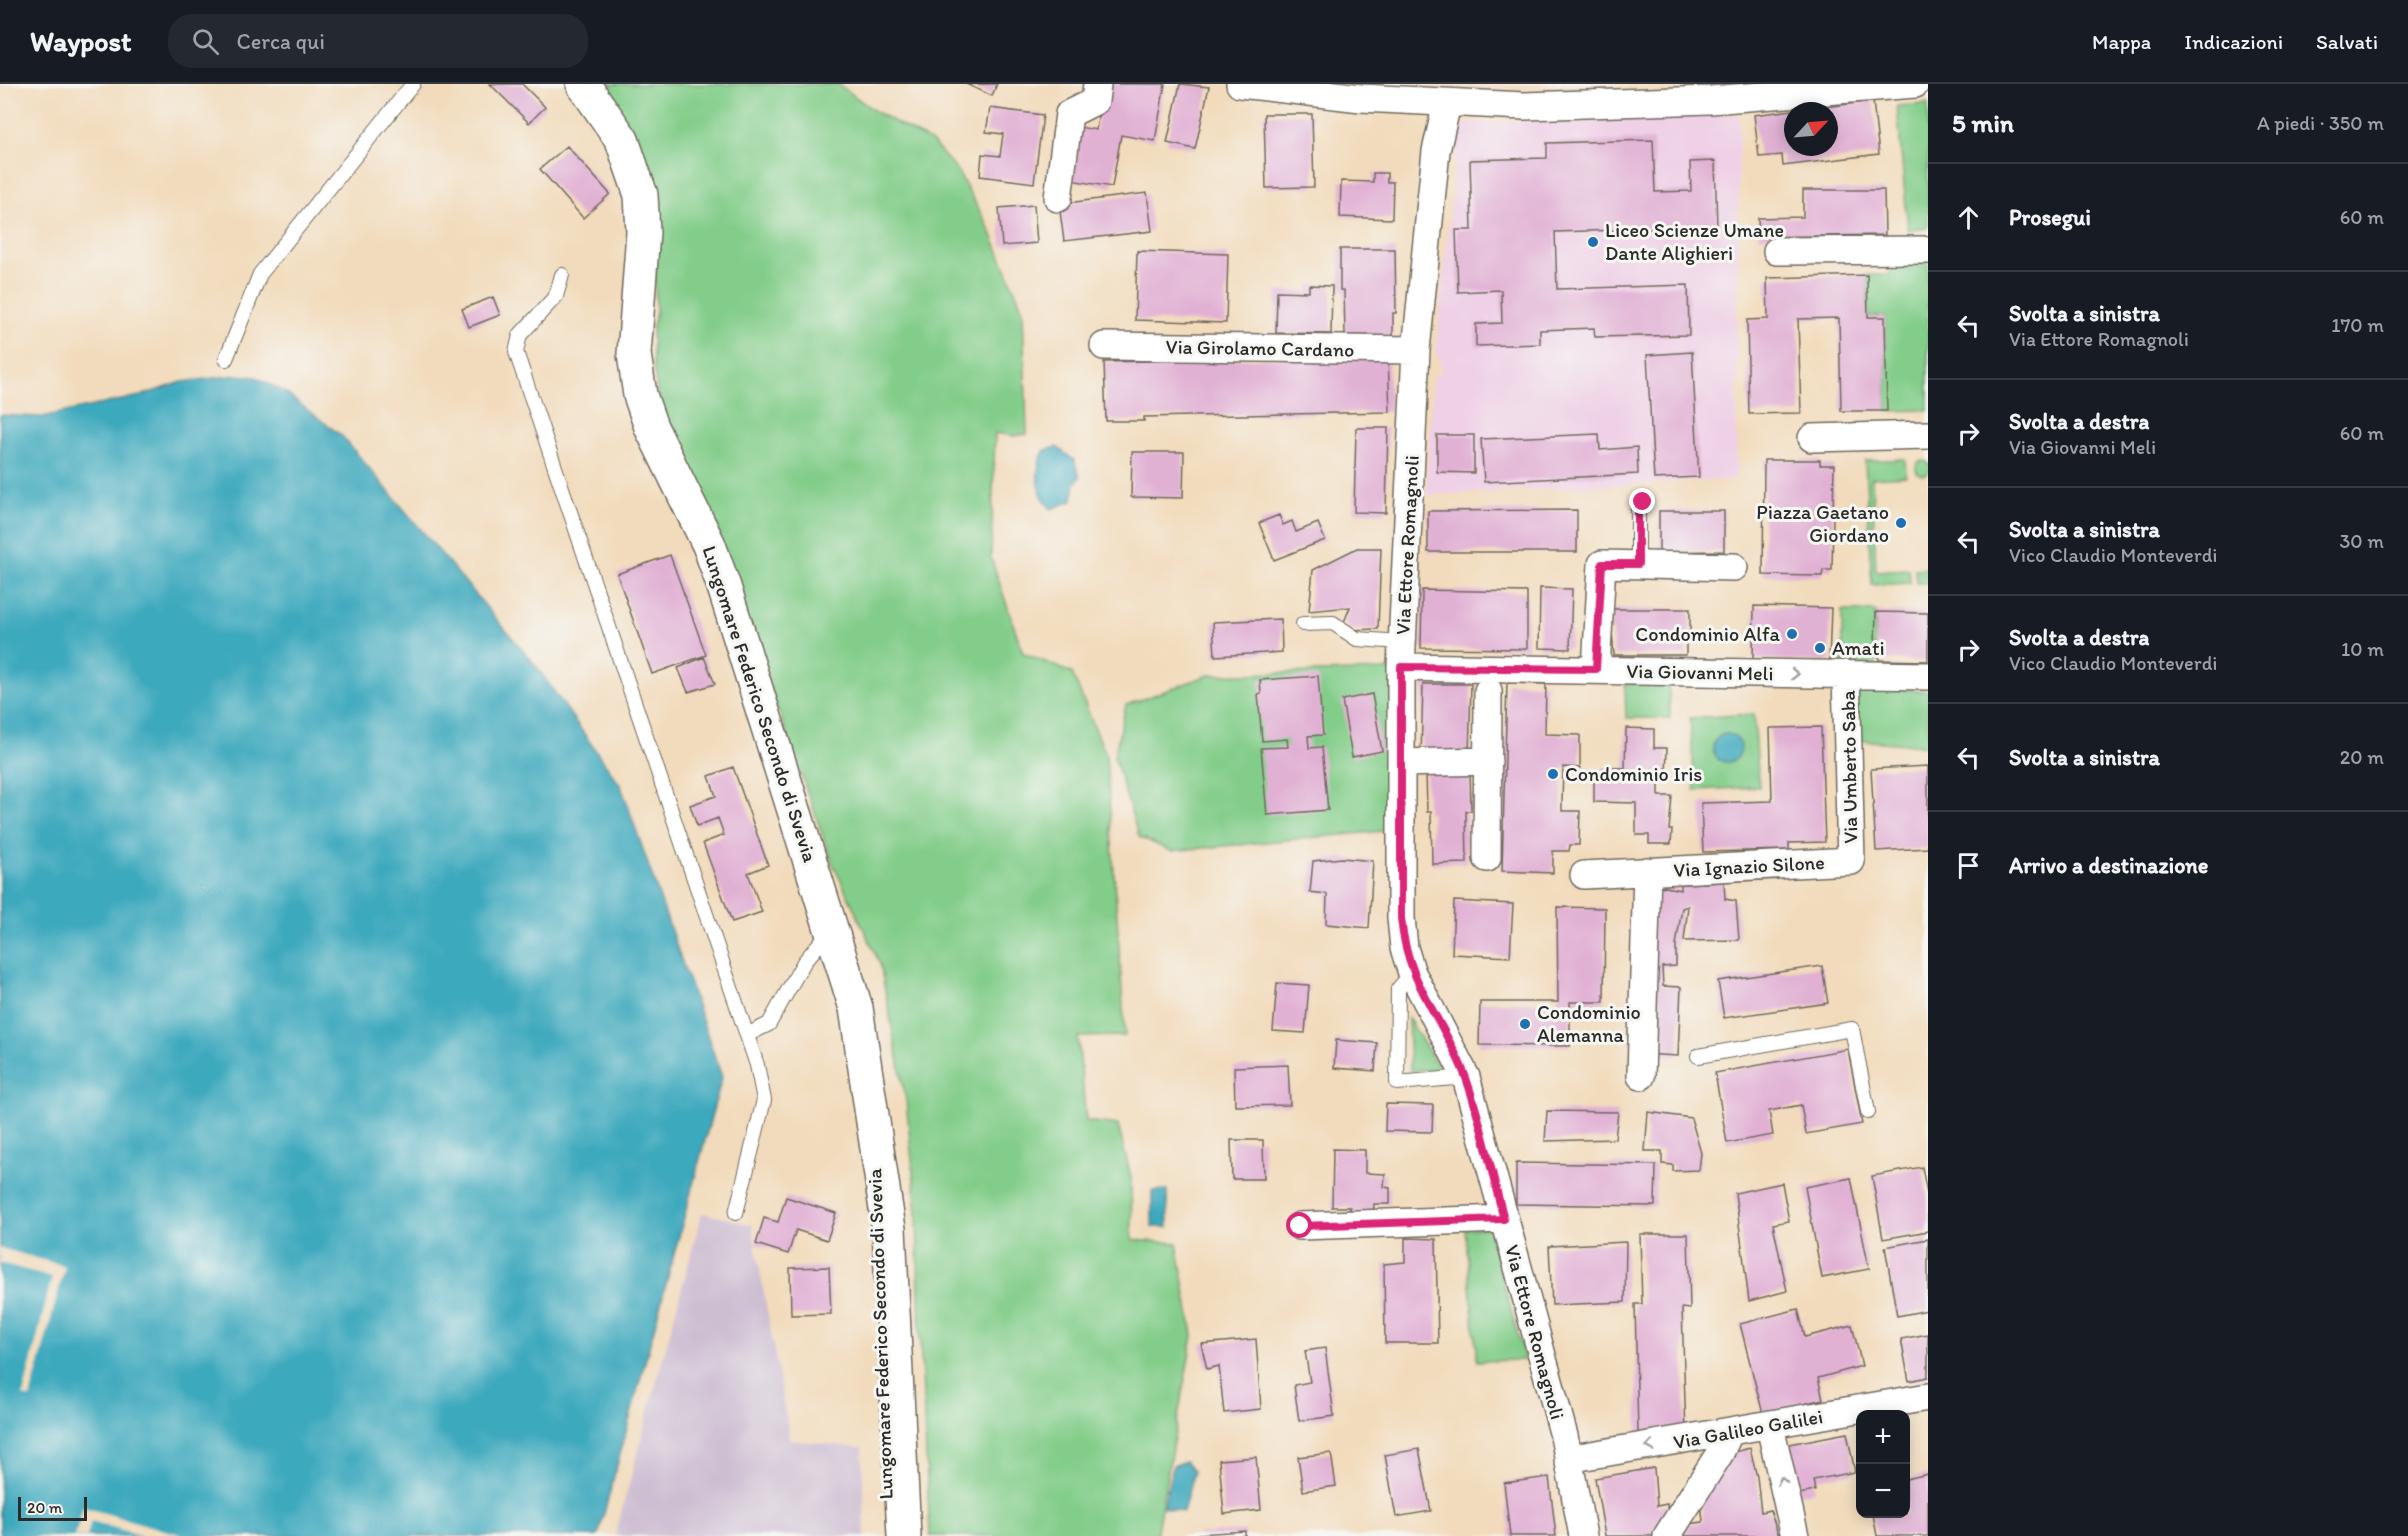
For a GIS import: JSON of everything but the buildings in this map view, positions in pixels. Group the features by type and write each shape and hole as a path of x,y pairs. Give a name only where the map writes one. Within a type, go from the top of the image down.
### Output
{"street":[{"name":"Lungomare Federico Secondo di Svevia","path":"583,84 622,140 641,195 643,232 634,354 640,395 651,427 709,545 724,587 833,928 856,1008 865,1055 873,1132 889,1229 904,1536"},
{"path":"1058,198 1069,114 1095,101 1097,84"},
{"path":"1243,84 1360,91 1447,104 1524,106 1710,100 1915,84"},
{"name":"Via Ettore Romagnoli","path":"1447,104 1436,151 1416,350 1401,654 1401,918 1404,948 1413,973 1466,1077 1568,1460 1583,1536"},
{"path":"1777,251 1928,250"},
{"name":"Via Girolamo Cardano","path":"1104,346 1416,350"},
{"path":"1812,438 1928,435"},
{"path":"1596,669 1602,564 1734,567"},
{"name":"Via Giovanni Meli","path":"1401,654 1596,669 1928,676"},
{"name":"Via Umberto Saba","path":"1846,674 1851,861"},
{"path":"1487,858 1488,691"},
{"path":"1401,763 1488,761"},
{"name":"Via Ignazio Silone","path":"1584,875 1851,861"},
{"name":"Via Ignazio Silone","path":"1641,1076 1647,871"},
{"name":"Lungomare Federico Secondo di Svevia","path":"873,1132 887,1536"},
{"path":"1300,1226 1504,1219"},
{"name":"Via Galileo Galilei","path":"1568,1460 1928,1397"},
{"path":"1770,1426 1795,1536"},
{"path":"1667,1536 1720,1453 1729,1433"}],"lane":[{"path":"226,359 260,274 413,84"},
{"path":"562,275 556,296 520,335 516,352 757,1065 764,1100 736,1213"},
{"path":"1638,564 1638,508 1643,502"},
{"path":"1303,624 1333,623 1357,639 1401,654"},
{"path":"747,1035 769,1024 804,962 833,928"},
{"path":"1413,973 1398,989 1397,1083 1466,1077"},
{"path":"1698,1056 1852,1029 1868,1113"}],"shaded area":[{"name":"Liceo Scienze Umane Dante Alighieri","path":"1739,114 1736,479 1426,495 1433,378 1441,372 1441,361 1436,354 1458,131 1469,123"},
{"path":"702,1213 752,1225 790,1440 862,1448 865,1536 615,1536"}],"green space":[{"path":"601,84 838,84 876,112 932,142 958,172 989,228 1023,310 1027,434 1014,436 995,433 991,558 1023,653 1072,673 1106,755 1125,1036 1078,1037 1086,1121 1118,1125 1131,1177 1132,1240 1177,1243 1193,1335 1156,1536 930,1536 920,1335 917,1212 906,1100 880,964 832,862 760,658 660,413 653,365 652,330 656,311 652,179"},
{"path":"1928,104 1928,228 1908,230 1897,106"},
{"path":"1928,260 1928,410 1887,411 1885,317 1868,317 1867,275 1889,275 1888,261"},
{"path":"1905,459 1906,476 1872,478 1876,571 1909,569 1910,583 1872,585 1865,461"},
{"path":"1923,461 1928,463 1930,468 1928,473 1923,475 1918,473 1916,468 1918,463"},
{"path":"1928,568 1928,583 1916,583 1915,569"},
{"path":"1842,611 1875,611 1876,665 1842,665"},
{"path":"1393,670 1394,830 1171,851 1139,837 1114,757 1126,705 1209,675"},
{"path":"1625,684 1669,684 1670,718 1626,718"},
{"path":"1855,687 1928,691 1928,746 1858,740"},
{"path":"1754,714 1759,787 1695,790 1690,718"},
{"path":"1408,1018 1440,1070 1410,1070"},
{"path":"1488,1228 1525,1360 1477,1361 1465,1229"}],"water":[{"path":"237,375 256,377 284,392 342,436 536,666 621,786 722,1077 598,1536 0,1536 0,415 42,417 140,396 182,382"},
{"path":"1057,447 1074,460 1080,477 1075,483 1072,501 1051,509 1039,488 1038,473 1045,450"},
{"path":"1727,734 1737,738 1741,748 1737,758 1727,762 1717,758 1713,748 1717,738"},
{"path":"1167,1190 1168,1227 1152,1227 1152,1191"},
{"path":"1185,1461 1194,1471 1183,1512 1163,1507 1173,1466"}],"pier":[{"path":"0,1248 65,1266 30,1398 23,1396 52,1277 0,1263"},
{"path":"83,1507 185,1536 143,1536 91,1521 87,1536 75,1536"}],"place":[{"name":"Liceo Scienze Umane Dante Alighieri","path":"1593,242"},
{"name":"Piazza Gaetano Giordano","path":"1901,523"},
{"name":"Condominio Alfa","path":"1792,634"},
{"name":"Amati","path":"1820,648"},
{"name":"Condominio Iris","path":"1553,774"},
{"name":"Condominio Alemanna","path":"1525,1024"}],"route":[{"path":"1300,1226 1504,1219 1466,1077 1413,973 1404,948 1401,918 1401,667 1596,669 1602,564 1638,564 1638,508 1643,502"}]}
